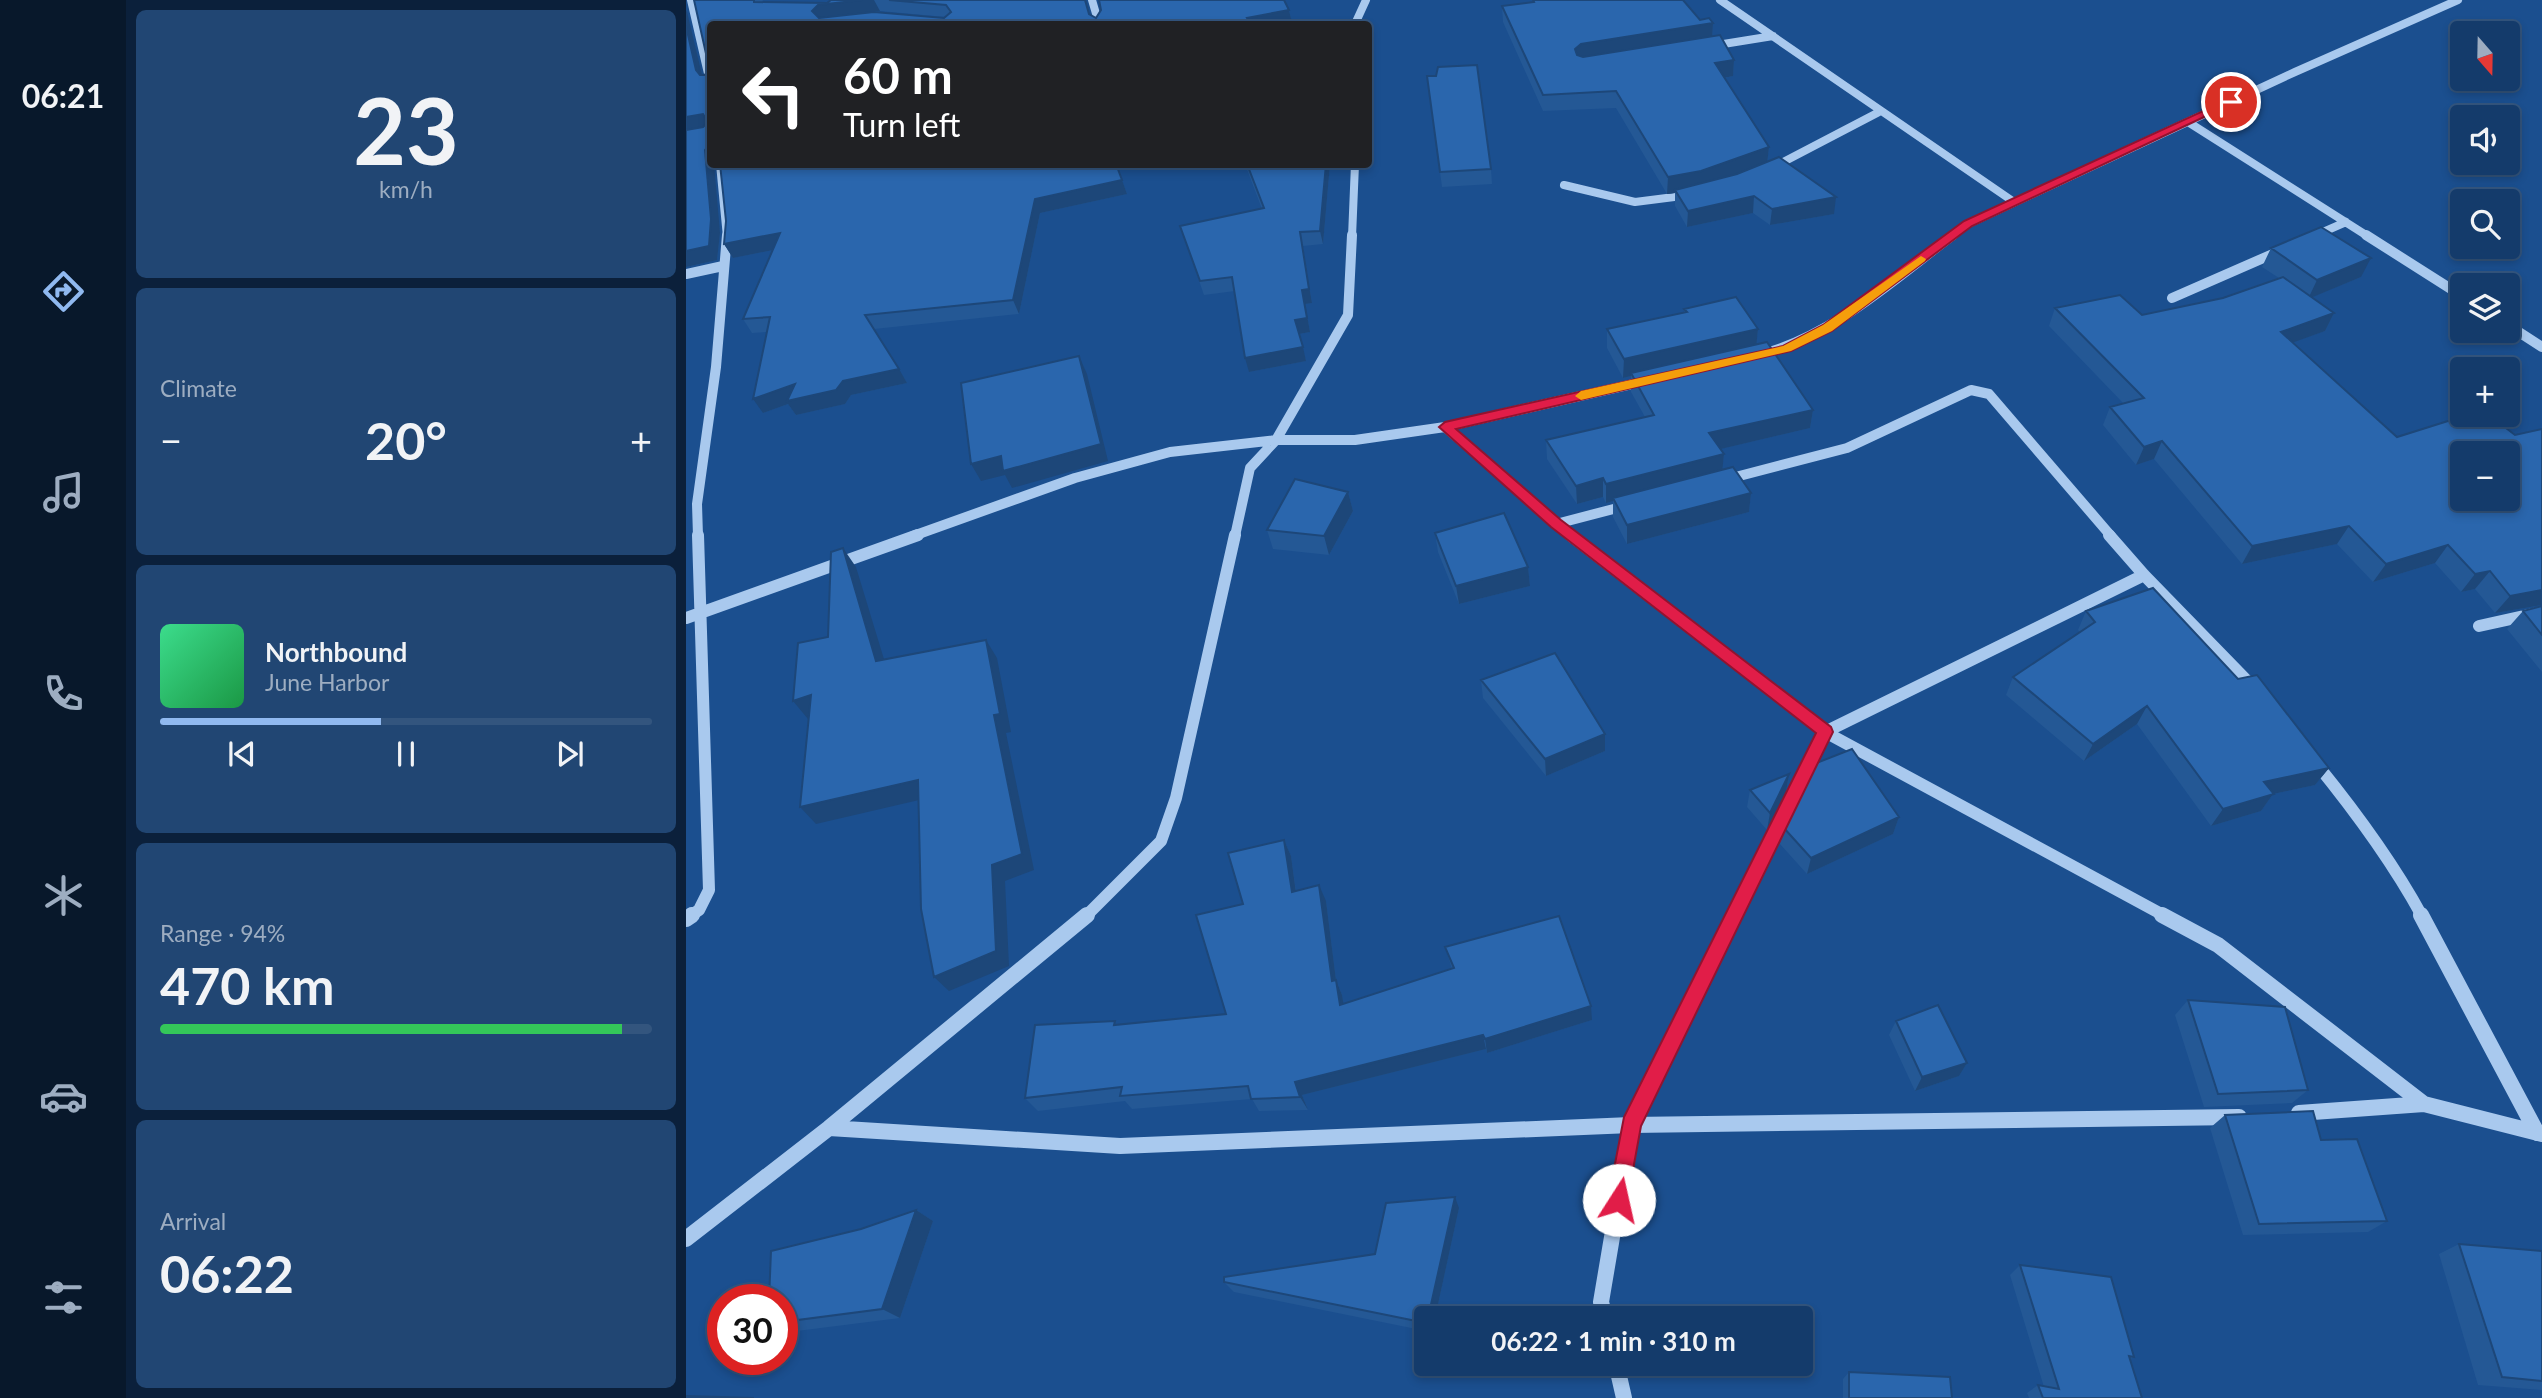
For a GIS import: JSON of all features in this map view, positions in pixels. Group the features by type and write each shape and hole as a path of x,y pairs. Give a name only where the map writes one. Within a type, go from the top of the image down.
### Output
{"street":[{"path":"691,0 707,69"},
{"path":"1092,0 1099,21"},
{"path":"1356,21 1366,0"},
{"path":"1720,0 2014,202"},
{"path":"1748,358 1787,348 1828,328 1968,224 2458,0"},
{"path":"1705,47 1773,36"},
{"path":"701,43 707,42"},
{"path":"1761,173 1881,111"},
{"path":"2188,122 2450,288"},
{"path":"686,919 699,910 709,890 698,504 716,367 727,236 720,168"},
{"path":"686,1239 829,1128 1073,929 1161,841 1176,798 1250,468 1276,440 1348,315 1355,168"},
{"path":"1564,185 1635,202 1679,198 1700,192"},
{"path":"2309,239 2346,222"},
{"path":"2172,298 2297,244"},
{"path":"686,274 723,266"},
{"path":"2520,332 2542,346"},
{"path":"686,618 1075,478 1170,452 1276,440 1355,440 1445,427 1656,379"},
{"path":"1715,482 1847,448 1971,390 1982,391 1989,394 2144,575 2262,696"},
{"path":"1445,427 1556,524 1825,732 2218,945 2424,1104"},
{"path":"1556,524 1635,503"},
{"path":"1602,1306 1632,1125 1825,732 2144,575"},
{"path":"2479,626 2542,612"},
{"path":"2302,746 2359,816 2407,888 2539,1133"},
{"path":"2278,1115 2424,1104 2539,1133"},
{"path":"829,1128 1120,1146 1632,1125 2252,1117"},
{"path":"1619,1376 1624,1398"}],"building":[{"path":"694,0 827,3 831,0 862,0 818,5 812,11 819,18 874,12 944,18 951,12 946,5 889,0 1085,0 1089,14 1096,18 1101,10 1099,0 1284,0 1289,10 1247,18 1249,21 707,21 707,58"},
{"path":"1533,0 1683,0 1700,20 1709,18 1713,23 1581,44 1575,49 1577,55 1583,57 1720,35 1734,60 1715,63 1769,147 1701,171 1668,177 1616,91 1543,95 1502,6 1534,2"},
{"path":"686,26 696,70 700,75 705,75 707,71 707,120 703,114 686,117"},
{"path":"1477,65 1491,169 1440,172 1427,76 1436,76 1438,67"},
{"path":"707,123 705,150 711,219 709,246 686,251 686,130 703,127"},
{"path":"1779,157 1836,197 1772,209 1754,196 1688,211 1675,190 1737,174"},
{"path":"720,168 1118,168 1122,180 1035,199 1013,300 865,315 899,369 843,381 836,390 787,401 795,384 753,399 770,317 743,319 780,233 724,244 726,221"},
{"path":"1249,168 1326,168 1320,231 1300,232 1309,289 1302,290 1307,318 1295,320 1303,347 1245,358 1232,277 1200,281 1180,226 1264,208"},
{"path":"2321,227 2371,258 2317,280 2271,248"},
{"path":"2283,277 2334,313 2281,332 2397,437 2450,420 2450,427 2505,427 2515,435 2542,429 2542,590 2510,596 2490,571 2475,574 2448,545 2386,564 2349,526 2252,546 2162,441 2144,447 2110,407 2144,398 2055,308 2120,295 2142,315 2223,298"},
{"path":"1736,297 1758,329 1624,359 1607,329 1687,312 1684,309"},
{"path":"1767,342 1813,410 1709,433 1724,454 1606,484 1603,478 1576,486 1546,440 1654,415 1631,373"},
{"path":"1079,356 1101,444 1003,471 1001,456 971,464 961,383"},
{"path":"1733,467 1751,493 1627,525 1613,498"},
{"path":"1295,479 1348,492 1324,536 1267,530"},
{"path":"1504,513 1528,567 1456,586 1435,533"},
{"path":"843,548 876,661 986,640 1000,714 994,715 1022,854 992,865 996,951 934,977 921,909 918,780 800,807 811,695 793,701 798,643 828,637 831,552"},
{"path":"2153,588 2238,679 2257,675 2329,768 2264,782 2274,794 2223,809 2147,706 2093,744 2013,677 2095,622 2086,611"},
{"path":"2542,606 2542,635 2523,611"},
{"path":"1555,653 1605,734 1545,759 1481,680"},
{"path":"1852,749 1899,817 1811,858 1783,827 1814,764"},
{"path":"1789,774 1770,813 1750,790"},
{"path":"1284,840 1292,892 1319,885 1332,981 1336,980 1340,1005 1454,968 1445,947 1559,916 1591,1006 1485,1039 1483,1035 1295,1082 1300,1097 1251,1099 1248,1086 1120,1096 1122,1087 1025,1098 1035,1025 1115,1021 1114,1025 1226,1014 1196,915 1243,904 1228,853"},
{"path":"2188,1000 2285,1007 2308,1090 2218,1094"},
{"path":"1938,1005 1967,1063 1922,1077 1896,1021"},
{"path":"2313,1111 2321,1140 2357,1139 2387,1221 2259,1224 2225,1115"},
{"path":"1455,1197 1431,1306 1414,1306 1414,1321 1224,1282 1224,1277 1375,1254 1386,1203"},
{"path":"916,1210 882,1309 798,1320 798,1284 770,1284 771,1251 861,1229"},
{"path":"2459,1244 2542,1251 2542,1381 2502,1377"},
{"path":"2020,1265 2111,1277 2134,1357 2129,1356 2142,1398 2043,1398 2038,1385 2059,1389"},
{"path":"1849,1372 1950,1377 1952,1398 1849,1398"},
{"path":"686,1396 754,1398 686,1398"}],"slow traffic":[{"path":"1581,396 1787,348 1828,328 1921,259"}],"route":[{"path":"1619,1200 1632,1125 1825,732 1556,524 1445,427 1787,348 1828,328 1968,224 2231,102"}]}
